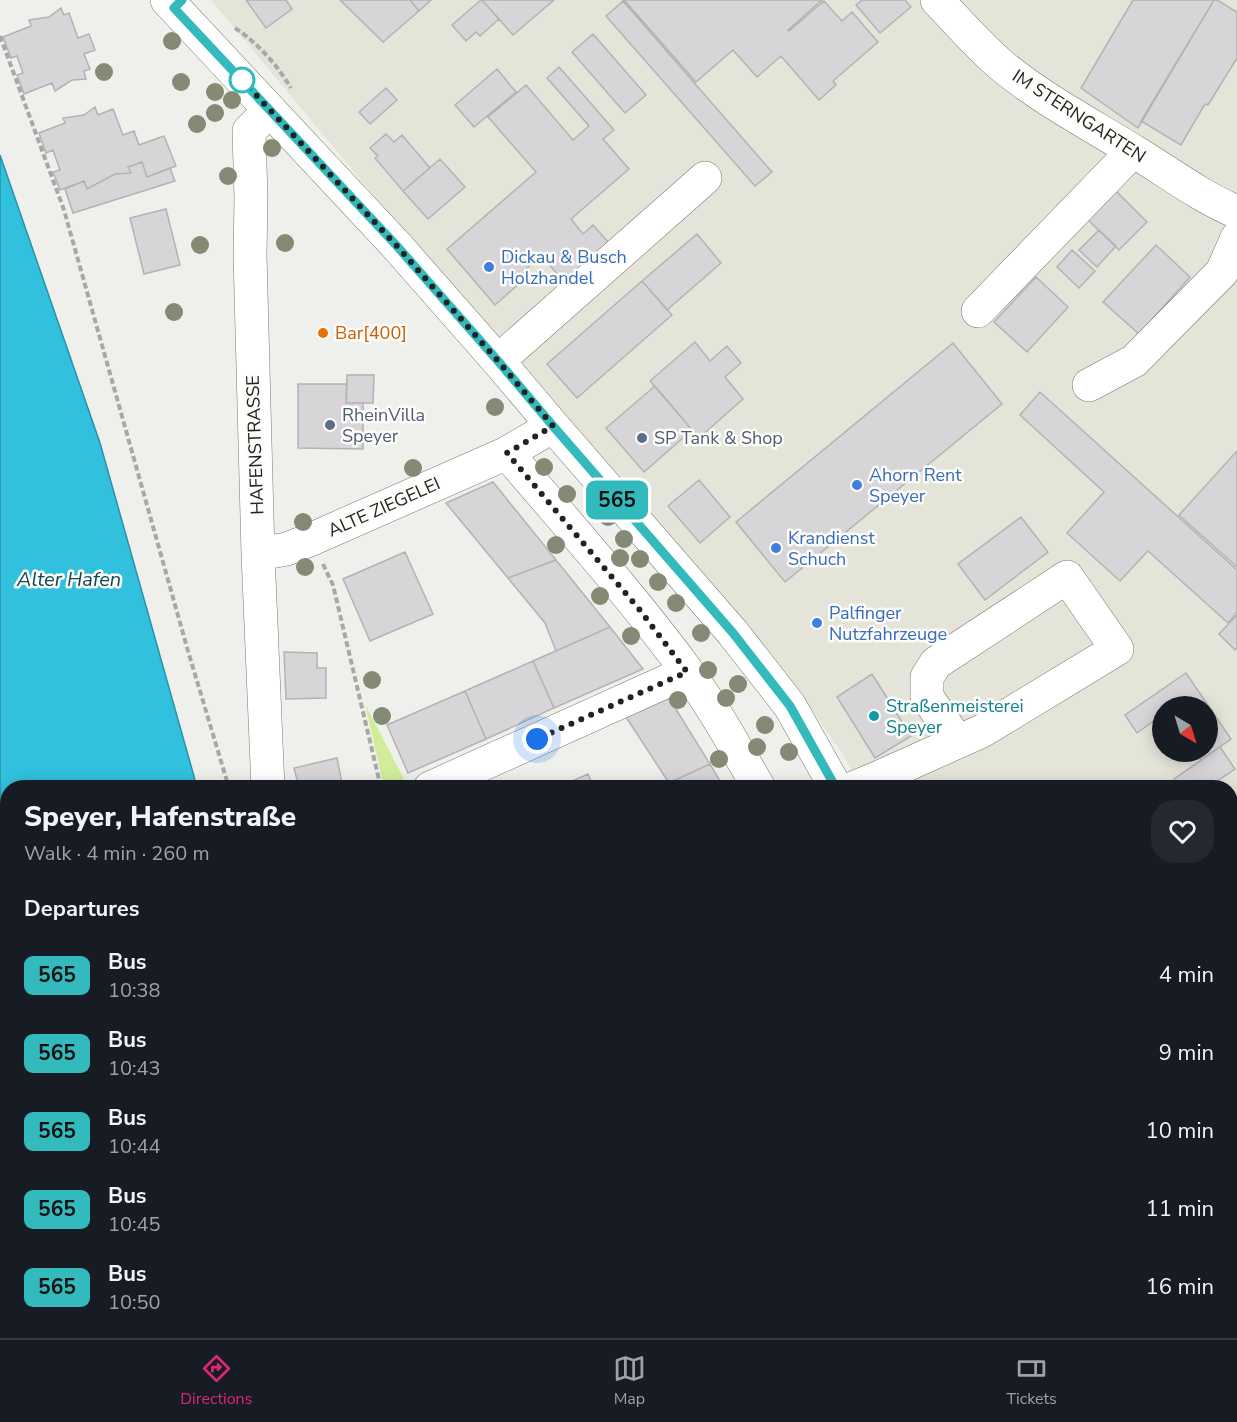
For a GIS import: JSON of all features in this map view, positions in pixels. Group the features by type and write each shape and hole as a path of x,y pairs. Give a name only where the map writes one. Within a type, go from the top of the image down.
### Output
{"street":[{"name":"IM STERNGARTEN","path":"937,0 969,35 1002,65 1050,100 1224,207 1237,212"},
{"path":"174,2 270,110 396,245 753,658 790,706 832,780"},
{"name":"HAFENSTRASSE","path":"268,780 258,554 249,131 270,110"},
{"path":"978,311 1133,151"},
{"path":"498,361 705,178"},
{"path":"1089,385 1134,361 1222,272 1237,238"},
{"name":"ALTE ZIEGELEI","path":"258,554 287,549 312,539 507,453 553,426"},
{"path":"507,453 639,609 687,672 725,729 754,780"},
{"path":"873,780 982,731 1117,649 1067,578 936,663 927,677 927,697 957,742"},
{"path":"448,780 687,672"}],"path":[{"path":"0,36 64,210 227,780"},
{"path":"312,539 333,585 379,780"}],"shaded area":[{"path":"212,0 1237,0 1237,780 856,780 844,756 786,673 731,604 443,279"}],"green space":[{"path":"365,704 404,780 382,780"}],"water":[{"name":"Alter Hafen","path":"0,155 100,443 195,780 0,780"}],"building":[{"path":"246,0 286,0 292,9 266,28"},
{"path":"340,0 410,0 419,11 383,42"},
{"path":"410,0 431,0 419,11"},
{"path":"481,0 499,19 480,36 476,32 466,41 452,25"},
{"path":"482,0 554,0 513,35"},
{"path":"624,0 822,0 788,30 824,1 842,21 852,12 878,42 833,81 836,85 819,100 781,56 757,77 733,50 696,82"},
{"path":"862,0 905,0 911,7 880,33 856,5"},
{"path":"1133,0 1214,0 1138,128 1081,88"},
{"path":"1214,0 1237,12 1237,58 1208,105 1205,104 1181,145 1141,121"},
{"path":"623,1 772,172 755,186 606,16"},
{"path":"61,8 64,15 69,13 78,38 89,34 95,50 84,54 90,69 84,71 86,79 72,80 55,91 52,83 24,94 17,75 23,73 17,56 11,58 3,37 31,26 29,20 49,17"},
{"path":"593,34 646,95 625,113 572,52"},
{"path":"559,67 614,130 603,139 629,169 571,219 583,234 593,225 609,243 564,282 541,255 526,269 530,274 495,305 447,249 536,172 488,117 526,85 573,140 589,126 547,78"},
{"path":"497,69 516,92 474,127 455,105"},
{"path":"386,88 397,100 370,124 359,112"},
{"path":"95,107 98,115 113,109 123,135 134,131 139,145 164,136 176,166 147,177 142,162 128,167 131,173 115,174 87,189 84,181 60,190 53,172 60,170 53,150 46,153 39,133 65,123 63,118 84,115"},
{"path":"386,134 394,142 402,135 430,168 403,191 375,158 378,156 370,148"},
{"path":"440,159 465,187 428,219 403,191"},
{"path":"142,162 147,177 170,168 175,181 73,213 65,189 84,181 87,189 115,174 131,173 128,167"},
{"path":"1116,191 1147,222 1119,250 1088,220"},
{"path":"166,209 180,265 144,274 130,218"},
{"path":"1099,230 1116,246 1097,267 1079,250"},
{"path":"697,234 721,263 667,310 642,281"},
{"path":"1156,245 1190,277 1139,334 1103,302"},
{"path":"1072,250 1095,271 1079,288 1057,267"},
{"path":"1036,277 1068,307 1027,352 994,322"},
{"path":"642,281 672,315 577,398 547,364"},
{"path":"695,342 710,361 727,346 741,363 725,377 743,399 699,438 650,381"},
{"path":"953,343 1002,404 785,582 736,522"},
{"path":"347,375 374,375 373,403 346,403"},
{"name":"RheinVilla Speyer","path":"298,384 347,384 346,403 363,403 363,449 298,448"},
{"path":"655,386 692,430 644,472 606,428"},
{"path":"1040,392 1237,570 1237,612 1228,623 1148,551 1120,581 1067,533 1104,492 1020,415"},
{"path":"1237,451 1237,567 1179,515"},
{"path":"699,480 730,517 700,543 668,506"},
{"path":"493,482 556,560 508,578 446,503"},
{"path":"1021,517 1048,552 985,600 958,564"},
{"path":"405,552 433,614 370,641 343,579"},
{"path":"556,560 610,627 556,651 545,623 508,578"},
{"path":"1237,615 1237,648 1235,650 1219,634"},
{"path":"610,627 643,669 554,708 533,661"},
{"path":"284,652 317,653 317,668 326,668 326,698 286,699"},
{"path":"533,661 554,708 486,739 465,691"},
{"path":"1186,673 1202,696 1153,696"},
{"name":"Straßenmeisterei Speyer","path":"872,674 911,736 875,758 837,697"},
{"path":"465,691 486,739 408,773 387,725"},
{"path":"1152,696 1152,722 1137,733 1125,715"},
{"path":"669,698 710,764 675,780 667,780 626,717"},
{"path":"1218,720 1231,739 1218,748"},
{"path":"1220,747 1235,769 1219,780 1175,780 1198,762 1218,762"},
{"path":"337,758 341,780 297,780 294,768"},
{"path":"710,764 719,780 675,780"},
{"path":"588,774 591,780 575,780"}],"bus line":[{"name":"565","path":"182,0 174,8 396,245 733,633 790,706 832,780"}],"place":[{"name":"Dickau & Busch Holzhandel","path":"489,267"},
{"name":"Bar[400]","path":"323,333"},
{"name":"RheinVilla Speyer","path":"330,425"},
{"name":"SP Tank & Shop","path":"642,438"},
{"name":"Ahorn Rent Speyer","path":"857,485"},
{"name":"Krandienst Schuch","path":"776,548"},
{"name":"Palfinger Nutzfahrzeuge","path":"817,623"},
{"name":"Straßenmeisterei Speyer","path":"874,716"}],"route":[{"path":"242,80 396,245 553,426 507,453 639,609 687,672 537,739"}]}
